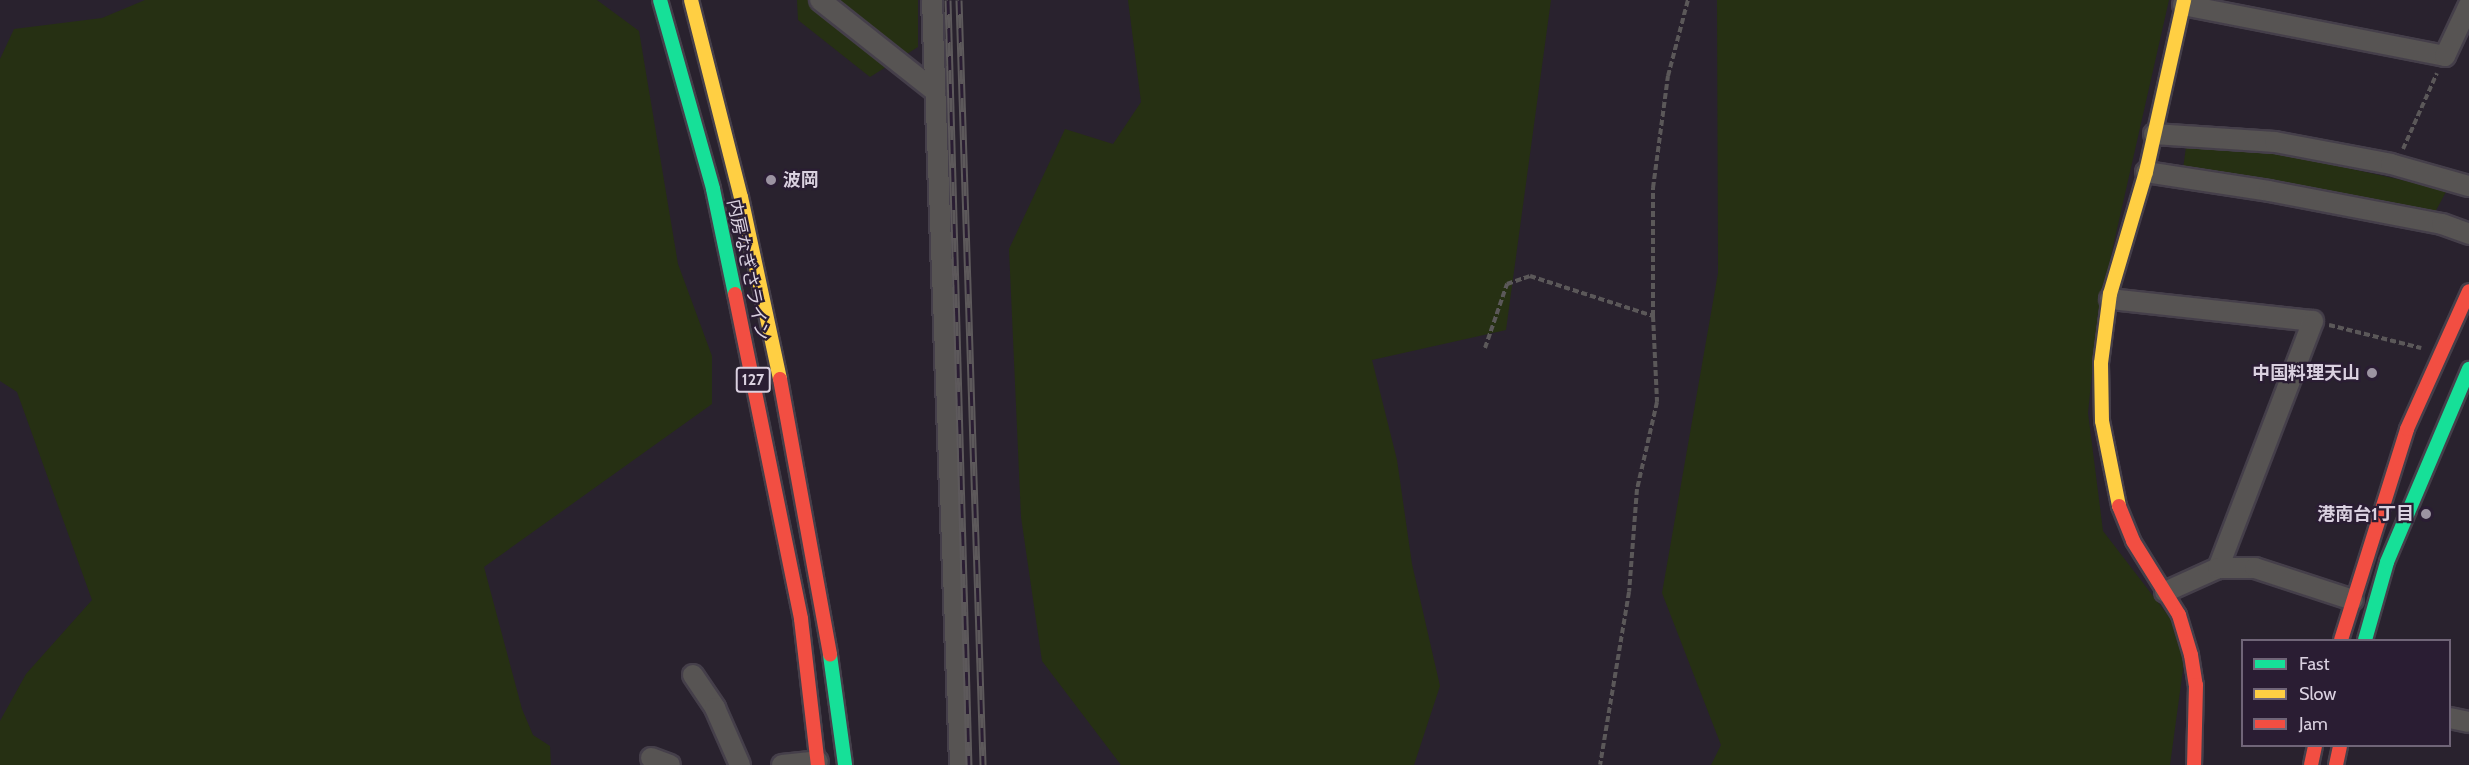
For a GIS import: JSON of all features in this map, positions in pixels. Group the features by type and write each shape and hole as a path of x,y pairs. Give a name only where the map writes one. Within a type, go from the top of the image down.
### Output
{"main road":[{"name":"内房なぎさライン","path":"658,0 713,189 749,358 801,619 818,763"},
{"name":"内房なぎさライン","path":"691,0 741,197 787,416 825,616 845,765"},
{"path":"2183,2 2146,172 2110,299 2101,363 2109,470 2133,541 2179,615 2195,675 2194,765"},
{"path":"2341,639 2407,429 2469,291"},
{"path":"2365,639 2387,562 2469,369"},
{"path":"2311,765 2314,747"},
{"path":"2336,765 2340,747"}],"street":[{"path":"820,0 935,91"},
{"path":"932,0 960,765"},
{"path":"2183,2 2445,56 2469,5"},
{"path":"2154,134 2275,142 2391,164 2469,186"},
{"path":"2146,172 2302,197 2442,224 2469,234"},
{"path":"2110,299 2313,321 2218,568"},
{"path":"2165,592 2218,568 2255,568 2353,600"},
{"path":"693,675 715,708 740,765"},
{"path":"2451,718 2469,722"},
{"path":"651,759 670,765"},
{"path":"782,765 818,763"}],"path":[{"path":"1600,765 1629,592 1637,489 1657,402 1653,316 1653,188 1668,76 1688,0"},
{"path":"2399,159 2445,56"},
{"path":"1485,348 1507,284 1530,276 1653,316"},
{"path":"2313,321 2427,350"}],"green space":[{"path":"145,0 597,0 639,31 678,264 712,356 712,404 484,567 522,709 533,735 550,746 551,765 0,765 0,721 26,674 92,600 17,392 0,381 0,59 14,29 102,18"},
{"path":"797,0 918,0 918,47 870,77 798,20"},
{"path":"1128,0 1551,0 1506,330 1372,360 1397,460 1412,564 1440,686 1414,765 1121,765 1042,661 1021,517 1009,249 1065,129 1113,144 1141,102"},
{"path":"1717,0 2169,0 2098,313 2088,413 2103,531 2187,640 2170,765 1711,765 1721,745 1662,593 1718,273"},
{"path":"2191,145 2279,153 2447,190 2433,216 2183,169 2186,147"}],"railway":[{"path":"948,0 969,765"},
{"path":"959,0 983,765"}],"traffic: fast":[{"path":"660,0 713,189 735,294"},
{"path":"2365,639 2387,562 2469,369"},
{"path":"830,655 845,765"}],"traffic: slow":[{"path":"691,0 741,197 780,379"},
{"path":"2119,506 2102,421 2101,363 2110,294 2146,172 2184,0"}],"traffic: jam":[{"path":"2341,639 2407,429 2469,291"},
{"path":"735,294 801,619 818,765"},
{"path":"780,379 830,655"},
{"path":"2119,506 2133,541 2179,615 2191,655 2196,685 2194,765"},
{"path":"2311,765 2315,747"},
{"path":"2336,765 2340,747"}],"place":[{"name":"波岡","path":"771,180"},
{"name":"中国料理天山","path":"2372,373"},
{"name":"港南台1丁目","path":"2426,514"}]}
